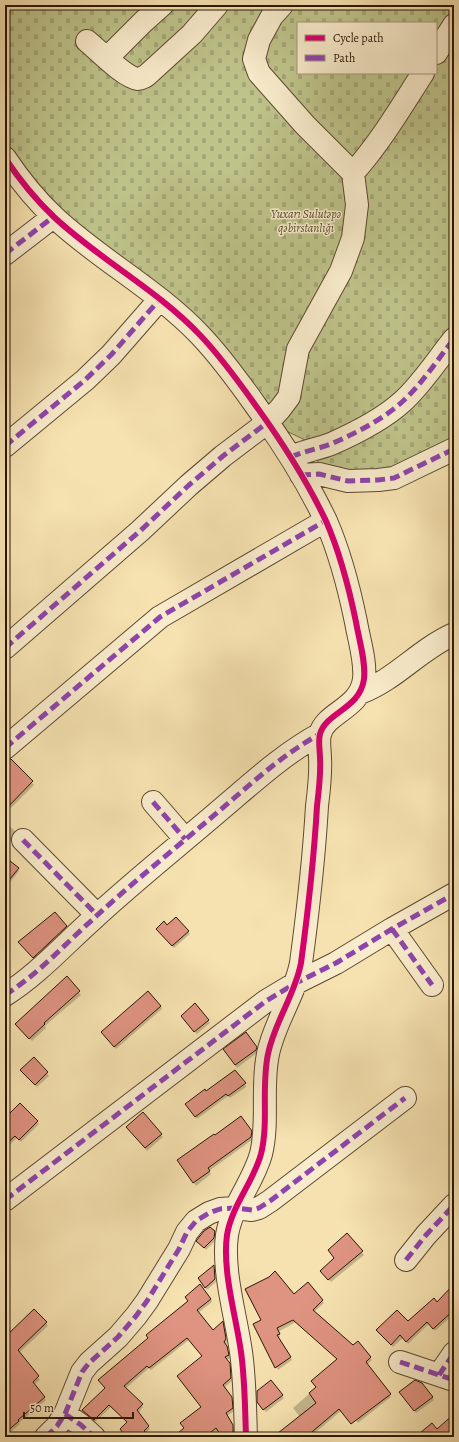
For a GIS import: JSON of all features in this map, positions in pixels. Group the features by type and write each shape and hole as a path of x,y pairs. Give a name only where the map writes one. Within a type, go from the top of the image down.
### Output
{"street":[{"path":"107,58 162,5"},
{"path":"87,41 122,72 132,78 140,80 192,34 217,5"},
{"path":"5,648 140,531 189,484 268,422 289,397 298,349 341,271 353,238 357,205 354,173 305,124 264,79 254,59 258,40 272,16 282,5"},
{"path":"437,50 454,25"},
{"path":"354,173 377,143 422,74"},
{"path":"5,158 28,190 54,217 160,299 201,336 239,381 268,422 296,466 325,521 343,570 364,668 364,680 360,693"},
{"path":"5,254 54,217"},
{"path":"5,446 85,380 111,355 160,299"},
{"path":"296,466 300,453 330,444 360,430 385,415 401,402 416,386 454,339"},
{"path":"296,466 319,474 348,481 378,480 394,478 454,449"},
{"path":"5,748 160,617 325,521"},
{"path":"5,995 32,976 98,915 274,764 304,743 320,734 325,726 360,693 379,684 423,652 454,634"},
{"path":"246,1437 244,1370 228,1276 226,1256 227,1236 235,1208 256,1168 261,1153 264,1126 265,1074 268,1054 296,983 301,963 316,821 320,734"},
{"path":"154,802 185,839"},
{"path":"23,840 98,915"},
{"path":"5,1200 266,1001 296,983 336,963 454,894"},
{"path":"392,929 432,985"},
{"path":"46,1437 57,1426 65,1414 82,1372 89,1363 118,1337 136,1316 179,1249 187,1232 196,1221 209,1213 220,1209 235,1208 252,1210 259,1208 405,1098"},
{"path":"406,1260 426,1235 454,1205"},
{"path":"400,1362 446,1378 454,1353"},
{"path":"65,1414 82,1425 94,1437"}],"green space":[{"name":"Yuxarı Sulutəpə qəbirstanlığı","path":"5,5 454,5 454,440 395,472 358,476 322,468 305,440 278,427 35,186 5,140"}],"building":[{"path":"11,759 33,781 5,810 5,760"},
{"path":"5,857 19,868 5,885"},
{"path":"55,912 67,926 33,958 18,942"},
{"path":"176,917 189,931 172,946 156,929 164,921 167,925"},
{"path":"67,976 80,991 44,1023 45,1024 29,1039 15,1024"},
{"path":"148,991 161,1006 114,1047 101,1032"},
{"path":"195,1003 209,1020 194,1032 181,1016"},
{"path":"246,1032 257,1047 256,1050 235,1065 223,1049"},
{"path":"34,1057 48,1072 35,1085 20,1070"},
{"path":"235,1070 246,1083 228,1096 226,1094 195,1117 185,1104"},
{"path":"20,1103 38,1121 19,1140 15,1136 5,1145 5,1118"},
{"path":"143,1112 162,1134 145,1148 126,1127"},
{"path":"241,1116 252,1131 251,1137 208,1168 210,1171 193,1183 177,1160"},
{"path":"210,1227 215,1231 214,1238 204,1248 196,1241 204,1231"},
{"path":"347,1233 363,1251 328,1280 320,1271 334,1258 328,1250"},
{"path":"214,1265 215,1279 205,1288 198,1278"},
{"path":"275,1271 294,1294 308,1282 323,1300 313,1310 353,1345 358,1341 371,1357 366,1362 391,1394 351,1424 339,1409 306,1437 273,1437 316,1403 309,1393 316,1387 311,1381 337,1359 293,1320 277,1328 280,1334 277,1335 291,1357 275,1368 253,1324 261,1320 245,1289 269,1277"},
{"path":"200,1284 211,1299 197,1310 213,1330 223,1321 226,1339 224,1342 227,1346 229,1355 225,1357 230,1363 231,1378 223,1385 232,1397 233,1408 226,1413 233,1425 233,1437 222,1437 216,1428 205,1437 173,1437 184,1428 180,1423 201,1407 177,1376 202,1356 187,1338 149,1368 147,1366 124,1386 143,1404 137,1410 149,1426 144,1431 149,1437 126,1437 120,1429 127,1422 109,1405 94,1420 82,1410 105,1388 98,1380 148,1338 146,1335 188,1301 185,1297"},
{"path":"454,1284 454,1310 433,1329 427,1322 406,1342 400,1335 391,1345 376,1330 397,1310 408,1321 434,1298 437,1302"},
{"path":"34,1309 47,1322 18,1350 39,1376 33,1382 45,1397 5,1433 5,1337"},
{"path":"271,1380 283,1395 263,1410 257,1402 257,1391"},
{"path":"415,1380 422,1383 433,1397 414,1411 399,1392"},
{"path":"454,1414 454,1437 415,1437 432,1423 437,1429"}],"marked path":[{"path":"5,254 53,217"},
{"path":"5,446 85,380 111,355 160,299"},
{"path":"291,457 331,444 359,431 386,415 416,388 454,339"},
{"path":"5,648 140,531 189,485 223,456 268,422"},
{"path":"301,475 319,474 348,481 394,478 454,449"},
{"path":"5,748 160,617 325,521"},
{"path":"5,995 39,969 123,892 255,780 280,760 320,734"},
{"path":"153,802 185,839"},
{"path":"23,840 97,915"},
{"path":"5,1200 266,1001 296,983 336,963 454,894"},
{"path":"392,929 432,985"},
{"path":"46,1437 57,1426 65,1414 82,1372 89,1363 118,1337 136,1316 179,1249 187,1232 196,1221 209,1213 220,1209 235,1208 252,1210 259,1208 405,1098"},
{"path":"406,1260 426,1235 454,1205"},
{"path":"439,1375 454,1353"},
{"path":"400,1362 454,1380"},
{"path":"65,1414 81,1425 94,1437"}],"cycle path":[{"path":"5,158 28,189 54,217 72,233 183,318 200,335 230,370 294,462 326,521 344,571 362,650 364,679 361,689 350,704 329,720 323,727 320,734 320,782 301,963 298,975 275,1031 268,1054 265,1079 264,1130 261,1154 253,1175 233,1214 227,1235 226,1263 230,1294 241,1352 245,1394 246,1437"}]}
